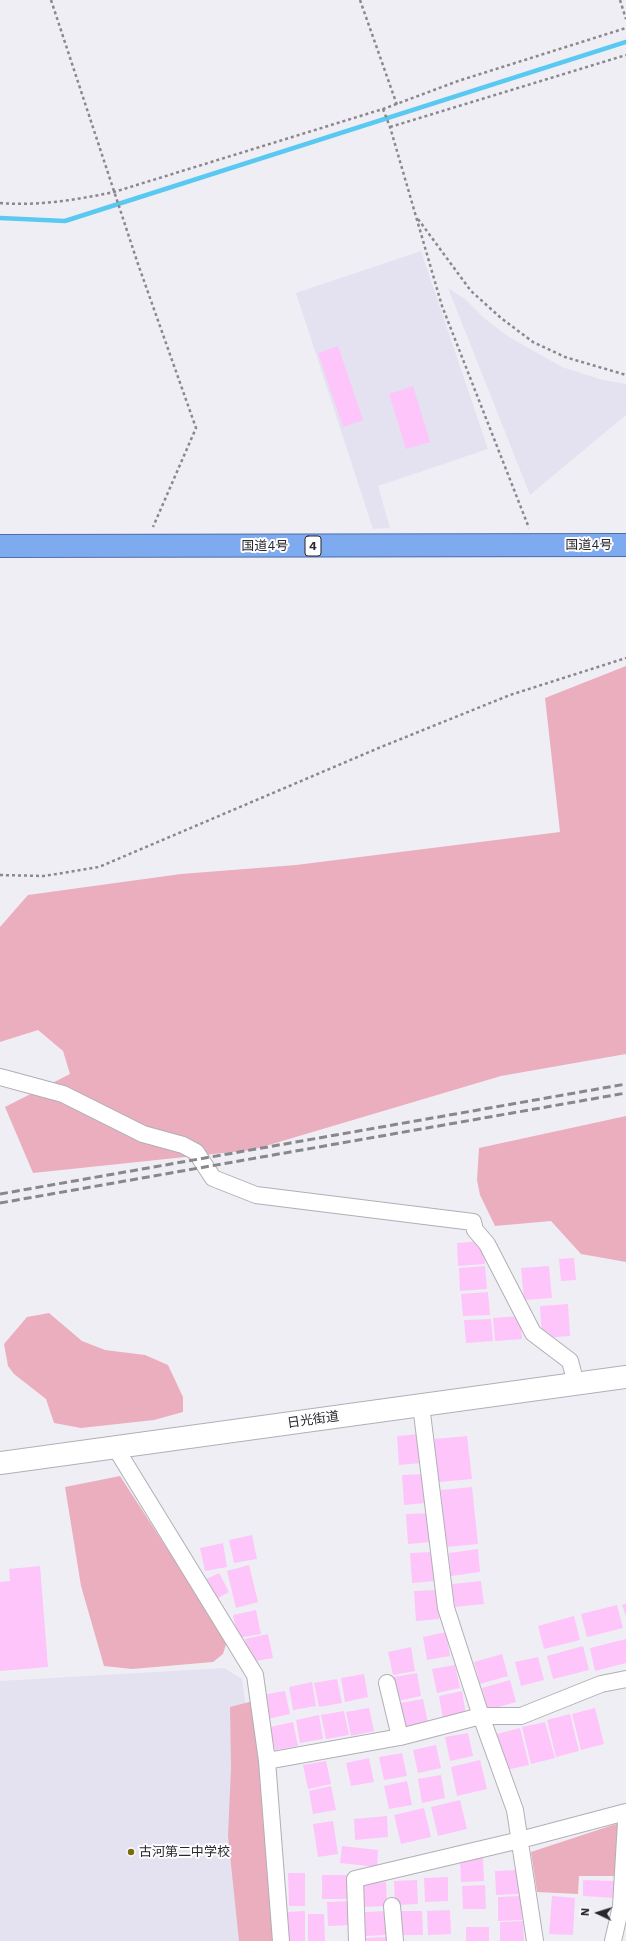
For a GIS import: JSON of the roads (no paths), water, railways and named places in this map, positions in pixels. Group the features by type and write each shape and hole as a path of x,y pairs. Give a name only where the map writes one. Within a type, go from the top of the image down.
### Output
{"highway":[{"name":"国道4号","path":"0,546 626,545"}],"main road":[{"name":"日光街道","path":"0,1463 626,1377"}],"street":[{"path":"0,1077 63,1094 143,1134 183,1145 196,1152 213,1178 256,1195 473,1222 475,1230 487,1244 533,1333 570,1361 576,1384"},
{"path":"421,1405 446,1608 481,1716 515,1810 535,1941"},
{"path":"115,1447 255,1675 267,1761 281,1941"},
{"path":"267,1761 400,1737 481,1716 520,1716 601,1684 626,1680"},
{"path":"387,1683 400,1737"},
{"path":"357,1941 355,1879 520,1840 626,1812"},
{"path":"613,1941 621,1906 626,1822"},
{"path":"392,1906 395,1941"}],"waterway":[{"path":"0,218 65,221 626,42"}],"railway":[{"path":"0,1194 626,1084"},
{"path":"0,1203 626,1093"}],"place":[{"name":"古河第二中学校","path":"131,1852"}]}
